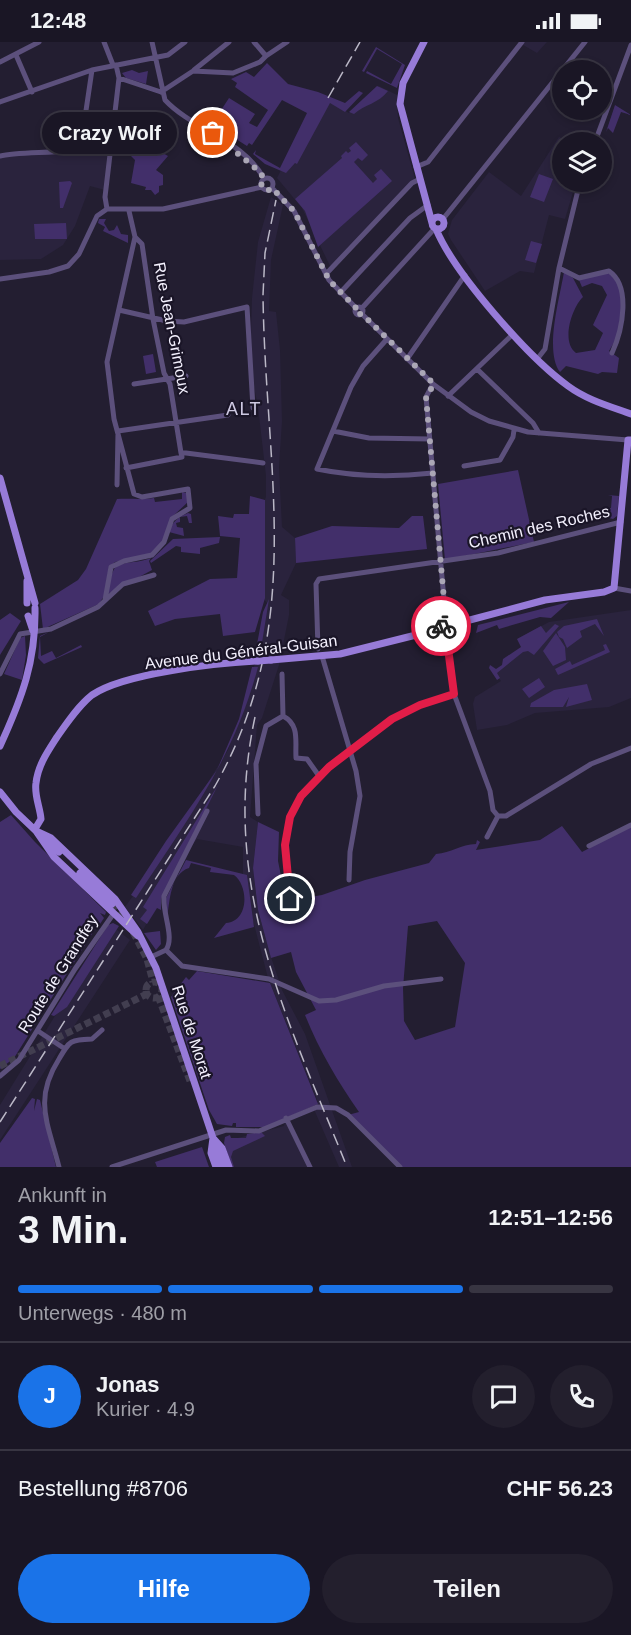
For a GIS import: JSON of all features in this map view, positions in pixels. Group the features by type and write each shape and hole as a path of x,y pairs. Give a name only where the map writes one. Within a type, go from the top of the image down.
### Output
{"main road":[{"path":"424,42 410,68 400,94 401,116 428,205 448,248 465,275 513,334 566,385 581,395 631,414"},
{"path":"443,631 448,624 545,600 604,592 614,588 630,440"},
{"path":"0,478 27,581 32,605 33,632 33,656 27,684 0,746"},
{"path":"28,615 33,632"},
{"name":"Avenue du Général-Guisan","path":"36,830 41,819 35,788 38,771 61,732 91,696 116,684 187,669 322,656 443,631"},
{"name":"Rue de Morat","path":"2,795 36,830 54,857 139,937"},
{"path":"36,830 112,904"},
{"name":"Rue de Morat","path":"36,830 51,837 115,899 151,957 212,1136"},
{"path":"212,1136 211,1153 216,1167"},
{"path":"212,1136 222,1148 229,1167"},
{"path":"216,1147 222,1167"}],"street":[{"path":"0,62 39,42"},
{"path":"104,42 119,78 105,197 107,209"},
{"path":"152,42 161,92 169,105 238,151 260,172 264,179 262,187"},
{"path":"0,102 92,70 168,55 185,42"},
{"path":"161,92 193,71 229,42"},
{"path":"254,42 266,55"},
{"path":"193,71 233,73 247,69 287,42"},
{"path":"416,167 428,162 522,42"},
{"path":"360,310 437,224 585,42"},
{"path":"599,132 631,45"},
{"path":"16,55 32,92"},
{"path":"83,147 92,70"},
{"path":"119,78 161,92"},
{"path":"0,156 37,151 78,151 83,147 110,150"},
{"path":"264,179 272,181 272,188 294,211 326,274 340,293 448,396 489,421 514,430 630,440"},
{"path":"326,274 412,183 420,179"},
{"path":"0,279 49,272 68,266 79,254 97,216 107,209 119,208 129,211 163,209 262,187 267,190 272,188"},
{"path":"537,357 545,349 559,267 578,192"},
{"path":"340,293 410,218 428,205"},
{"name":"Rue Jean-Grimoux","path":"129,211 135,237 142,244 153,317 181,453"},
{"path":"105,600 111,567 124,561 145,558 161,548 172,519 190,508 191,502 188,489 142,497 134,494 118,432 107,362 135,237"},
{"path":"559,267 579,278 599,271 609,271 623,282 628,298 627,310 622,332 612,352"},
{"path":"407,359 465,275"},
{"path":"119,310 184,322 247,307 254,408"},
{"path":"448,396 513,334"},
{"path":"387,339 363,366 351,387 317,469 337,473 383,475 433,473"},
{"path":"477,369 533,423 539,433"},
{"path":"134,384 186,376"},
{"path":"434,384 426,397 448,624"},
{"path":"118,432 228,415"},
{"path":"464,466 500,460 513,437 514,430"},
{"path":"333,431 369,438 430,439"},
{"path":"117,485 118,432"},
{"path":"126,468 182,457 181,453 263,463"},
{"name":"Chemin des Roches","path":"318,649 316,585 320,579 498,553 621,522"},
{"path":"0,674 20,634 51,629 98,607 123,585 154,575"},
{"path":"614,588 631,591"},
{"path":"443,631 454,694 490,791 493,810 498,816"},
{"path":"322,656 360,796 350,852 350,880"},
{"path":"282,674 283,716"},
{"path":"290,899 286,866 287,831 301,796 319,776 402,713 454,694"},
{"path":"283,716 291,720 296,727 296,758 307,759 319,776"},
{"path":"258,814 257,753 267,726 283,716"},
{"path":"498,816 506,816 591,764 631,748"},
{"path":"151,957 166,951 170,943 164,911 164,896 207,811"},
{"path":"487,837 498,816"},
{"path":"589,846 631,825"},
{"name":"Route de Grandfey","path":"0,1076 19,1060 75,969 114,913"},
{"path":"166,951 182,966 270,980 319,1001 336,1000 384,986 441,979"},
{"path":"59,1167 43,1092 48,1075 72,1040 92,1039 102,1030"},
{"path":"38,1031 64,1049"},
{"path":"112,1167 226,1130 259,1131 309,1108 336,1108 348,1115 400,1167"},
{"path":"286,1118 310,1167"}],"shaded area":[{"path":"518,42 547,42 537,53"},
{"path":"376,47 405,65 397,88 366,73 367,71 391,84 402,64 377,49 364,72 362,71"},
{"path":"267,63 288,84 318,92 345,103 359,91 363,93 345,112 330,103 297,164 295,163 286,173 265,164 253,154 256,150 255,154 280,168 307,113 282,100 252,145 249,143 247,146 212,124 229,98 255,114 249,123 257,127 268,110 235,87 237,83 231,79 246,72 254,77"},
{"path":"132,70 139,73 148,71 146,84 126,78 122,73"},
{"path":"377,86 388,91 380,99 354,114 349,112"},
{"path":"379,86 397,95 398,118 415,179 331,268 302,208 277,178 319,95 349,113"},
{"path":"615,105 631,115 621,112 613,133 608,128 606,132 610,120 612,120"},
{"path":"133,139 146,140 145,143 168,156 156,170 163,175 163,185 159,186 159,192 155,195 151,190 145,190 146,187 131,183 135,160 131,156"},
{"path":"356,142 368,155 362,161 358,158 354,162 373,183 377,179 374,175 381,169 392,181 318,247 305,211 295,199 342,158 341,156 346,151 348,153 351,151 349,148"},
{"path":"83,147 110,150 105,190 90,186 75,226 63,245 41,259 0,260 0,156"},
{"path":"552,148 552,192 573,192 565,219 549,215 534,273 520,271 485,291 448,234 452,220 489,172 521,196"},
{"path":"539,174 552,179 544,202 530,197"},
{"path":"70,181 72,183 63,208 60,208 59,182"},
{"path":"271,197 283,205 271,260 269,311 276,312 280,350 282,421 279,467 282,527 295,538 296,563 281,595 289,600 289,615 279,665 262,718 257,725 250,817 258,822 253,868 258,910 270,954 282,990 305,1034 352,1167 339,1167 313,1107 318,1102 268,978 243,882 243,847 197,839 184,856 143,930 125,907 169,845 228,750 249,691 267,603 261,595 258,517 266,497 266,476 258,407 250,367 252,298 258,242"},
{"path":"99,219 106,219 104,223 109,231 114,230 117,225 121,234 128,235 128,243 103,231 105,227 98,223"},
{"path":"66,223 67,239 35,239 34,224"},
{"path":"531,241 542,244 536,263 525,260"},
{"path":"564,272 573,278 583,297 575,308 569,332 571,348 576,353 595,350 603,333 593,325 607,295 602,286 592,283 582,287 579,280 600,273 613,274 619,284 624,312 619,331 609,351 619,358 617,373 598,374 566,366 560,372 555,363 554,324"},
{"path":"153,354 156,372 146,374 143,356"},
{"path":"518,470 534,542 445,560 438,484"},
{"path":"182,492 187,493 189,501 172,517 162,542 150,555 115,562 109,567 104,596 99,604 43,629 40,604 78,580 86,569 117,499 154,498 155,502 182,499"},
{"path":"608,495 619,496 617,516 613,519 609,518 607,508 611,508 612,496"},
{"path":"250,496 265,500 265,598 255,632 223,636 220,614 175,619 155,626 148,611 210,579 237,578 240,538 220,536 218,516 233,518 234,514 249,514"},
{"path":"191,514 192,523 189,523 187,516 180,517"},
{"path":"412,516 423,516 427,549 296,563 295,538 332,526 399,528"},
{"path":"180,517 180,522 176,523 177,527 183,528 184,536 169,532 174,522"},
{"path":"220,537 219,543 200,548 200,554 181,552 181,547 176,546 151,563 150,561 173,539"},
{"path":"151,558 149,561 152,570 108,594 116,567 120,564"},
{"path":"269,599 260,655 255,655 263,612"},
{"path":"569,602 551,618 540,617 499,629 497,625 476,633 478,625"},
{"path":"631,610 631,698 609,707 535,713 507,725 477,730 473,704 475,697 501,681 495,673 523,651 517,639 549,622"},
{"path":"10,613 21,621 0,655 0,620"},
{"path":"597,619 604,636 595,624 580,631 582,637 567,648 557,632 564,626"},
{"path":"555,624 559,626 534,655 528,651 523,652 497,673 500,678 497,680 489,668 490,665 496,669 502,665 503,659 521,647 517,639 541,626 546,633"},
{"path":"49,632 40,637 41,656 52,651 56,658 81,645 82,647 44,664 38,658 40,636"},
{"path":"556,633 565,647 566,660 553,666 543,651"},
{"path":"25,636 26,655 22,680 4,674 20,638"},
{"path":"606,644 610,652 558,675 555,669 570,661 572,665 605,650 603,645"},
{"path":"252,667 258,667 236,732 218,769 239,719"},
{"path":"539,678 545,687 529,698 522,689"},
{"path":"587,684 592,700 566,707 569,697 563,707 530,707 531,703 554,690"},
{"path":"216,771 136,898 131,895 166,841"},
{"path":"218,785 161,899 161,910 157,908 147,924 140,919 147,910 143,907"},
{"path":"11,815 106,912 105,915 100,913 104,918 100,924 95,922 92,926 95,929 14,1058 0,1069 0,822"},
{"path":"258,822 279,832 278,861 286,901 322,895 365,880 429,863 436,854 476,844 477,840 480,842 476,850 540,840 562,826 582,852 631,826 631,1167 400,1167 348,1115 359,1112 329,1065 310,1028 305,1015 316,1010 296,972 291,952 271,958 258,910 253,868","holes":["437,921 465,963 455,1027 415,1040 404,1021 403,988 408,926"]},
{"path":"186,860 247,875 254,927 214,938 226,923 234,921 243,910 244,895 239,880 234,875 210,872 211,868 191,863 189,868 176,879"},
{"path":"174,884 167,918 166,898"},
{"path":"113,923 119,926 67,1007 54,1016 51,1015 108,925"},
{"path":"111,925 130,940 0,1140 0,1105"},
{"path":"160,931 161,944 156,950 144,933"},
{"path":"197,971 270,983 318,1104 266,1127 236,1127 236,1123 232,1126 217,1124 209,1110 171,997 186,977 189,980"},
{"path":"32,1098 35,1099 34,1111 37,1099 40,1100 56,1167 0,1167 0,1143"},
{"path":"286,1118 310,1167 230,1167 230,1140 284,1126"},
{"path":"261,1132 265,1136 233,1151 231,1157 234,1167 232,1167 224,1143 225,1137 230,1135 231,1138 246,1138 247,1134"},
{"path":"202,1147 209,1167 157,1167 155,1162"}],"tunnel":[{"path":"112,904 125,920"},
{"path":"133,932 147,959 153,982"},
{"path":"154,982 162,990 154,998 146,990 154,982"},
{"path":"0,1066 147,994"},
{"path":"158,996 190,1081"}],"railway":[{"path":"328,98 360,42"},
{"path":"0,1122 215,786 244,726 262,666 271,606 274,546 263,295 265,253 276,200"},
{"path":"255,717 246,778 246,837 252,893 265,949 282,1003 347,1167"}],"way so far":[{"path":"213,133 238,151 260,172 264,179 261,183 263,189 272,188 287,202 294,211 329,280 356,308 356,314 362,314 434,384 426,397 446,622 441,626"}],"place":[{"name":"Crazy Wolf","path":"213,133"}],"district":[{"name":"ALT","path":"244,409"}],"route":[{"path":"290,899 285,845 290,817 301,796 329,767 392,719 420,705 454,694 446,633 442,632 441,626"}]}
